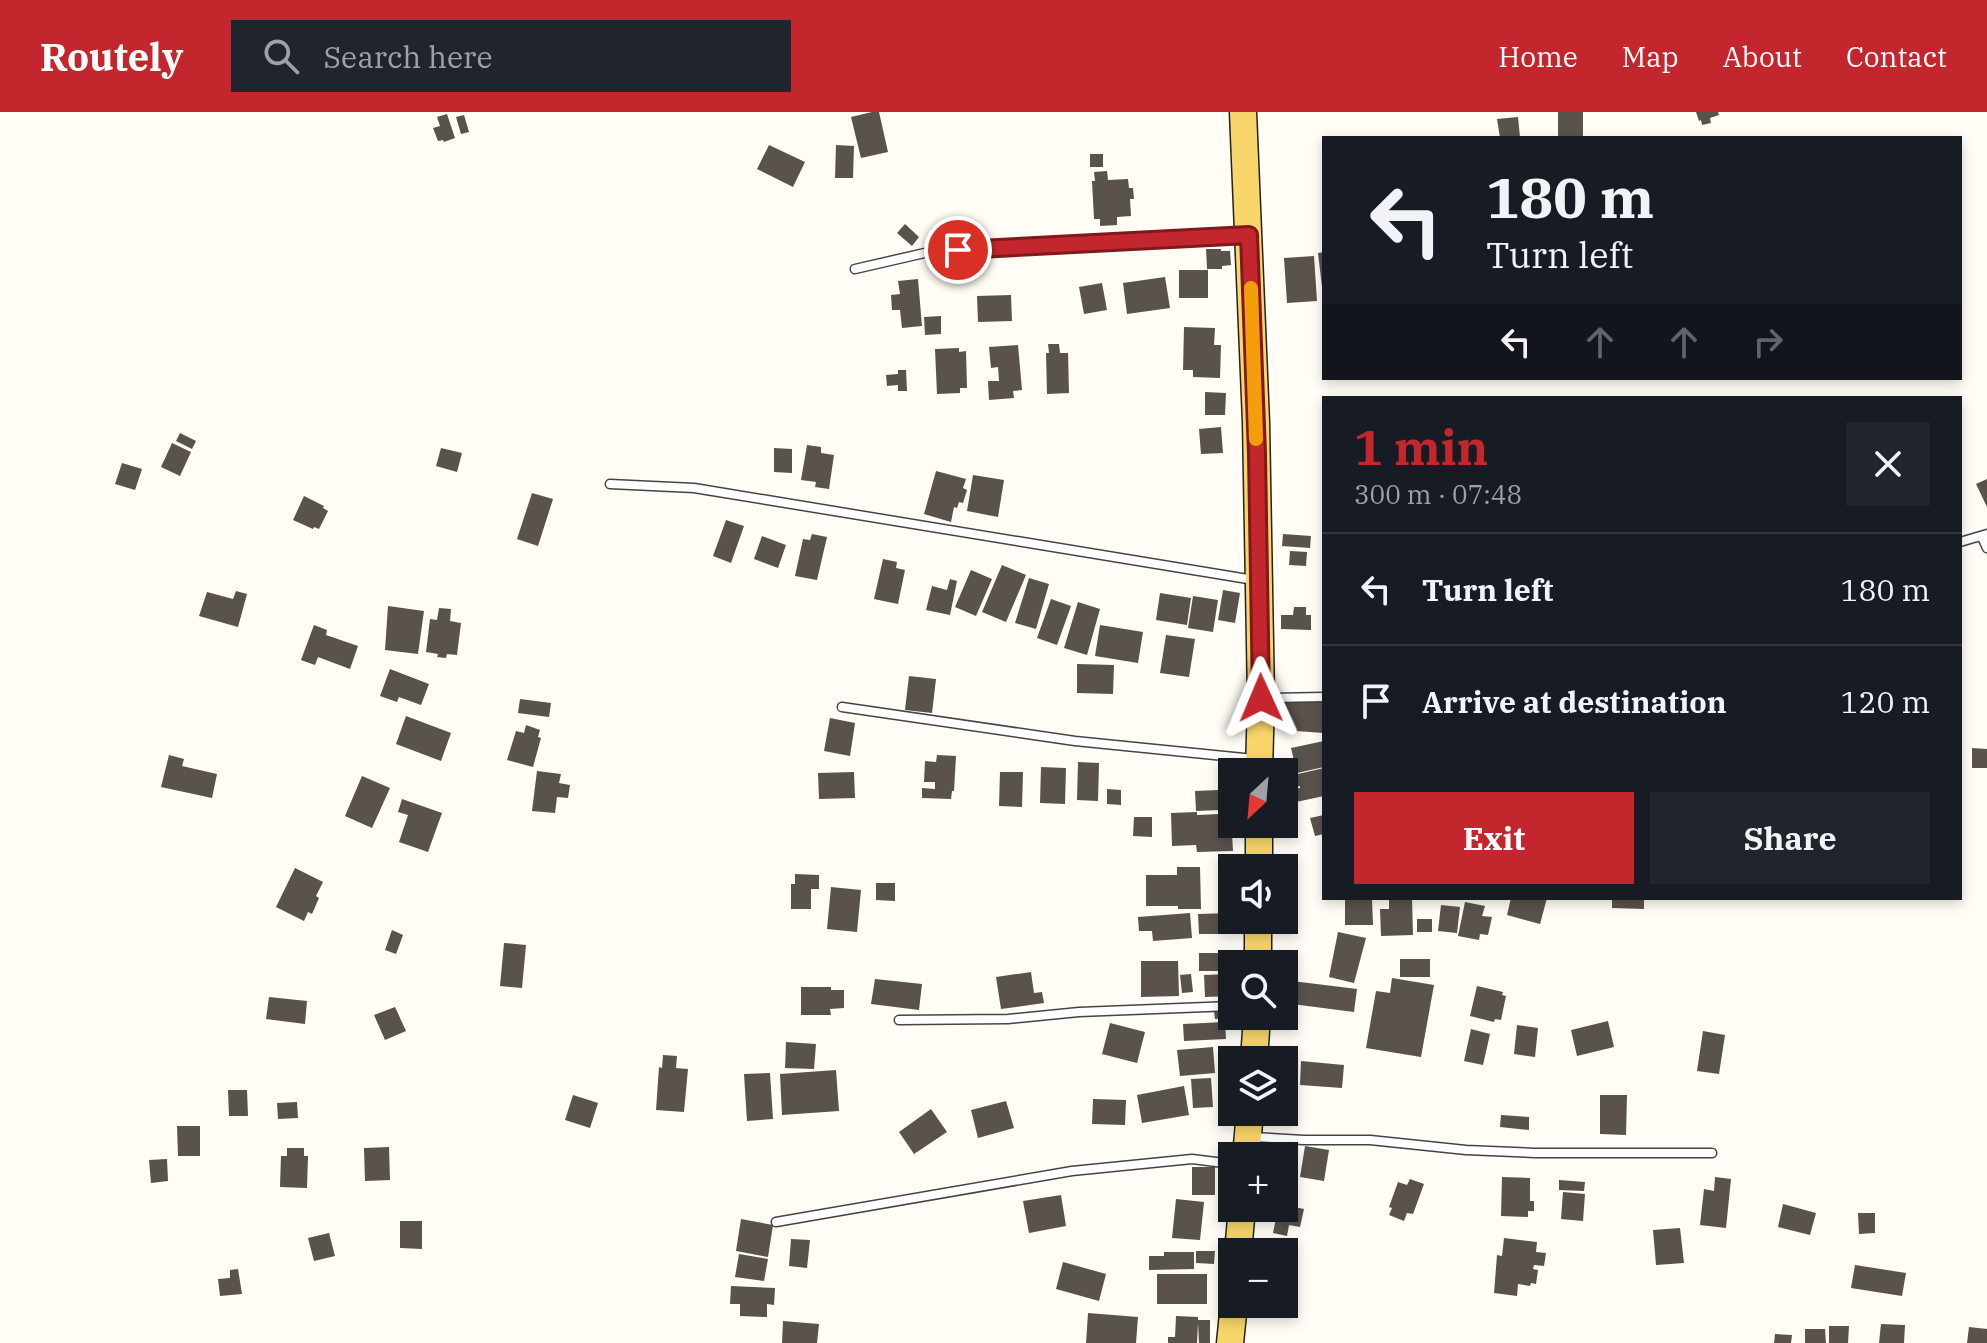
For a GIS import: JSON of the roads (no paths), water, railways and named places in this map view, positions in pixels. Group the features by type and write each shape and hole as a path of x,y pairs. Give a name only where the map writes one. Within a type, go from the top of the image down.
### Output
{"main road":[{"path":"1243,112 1259,581 1259,758"},
{"path":"1230,1343 1233,1318"}],"lane":[{"path":"855,269 929,252 1249,235"},
{"path":"610,484 694,488 1259,581"},
{"path":"1962,541 1984,535 1987,548"},
{"path":"1261,698 1322,697"},
{"path":"842,707 1218,760"},
{"path":"899,1020 1008,1019 1079,1012 1218,1007"},
{"path":"1248,1135 1304,1140 1370,1140 1466,1150 1535,1153 1712,1153"},
{"path":"776,1222 1072,1171 1192,1159 1218,1162"}]}
